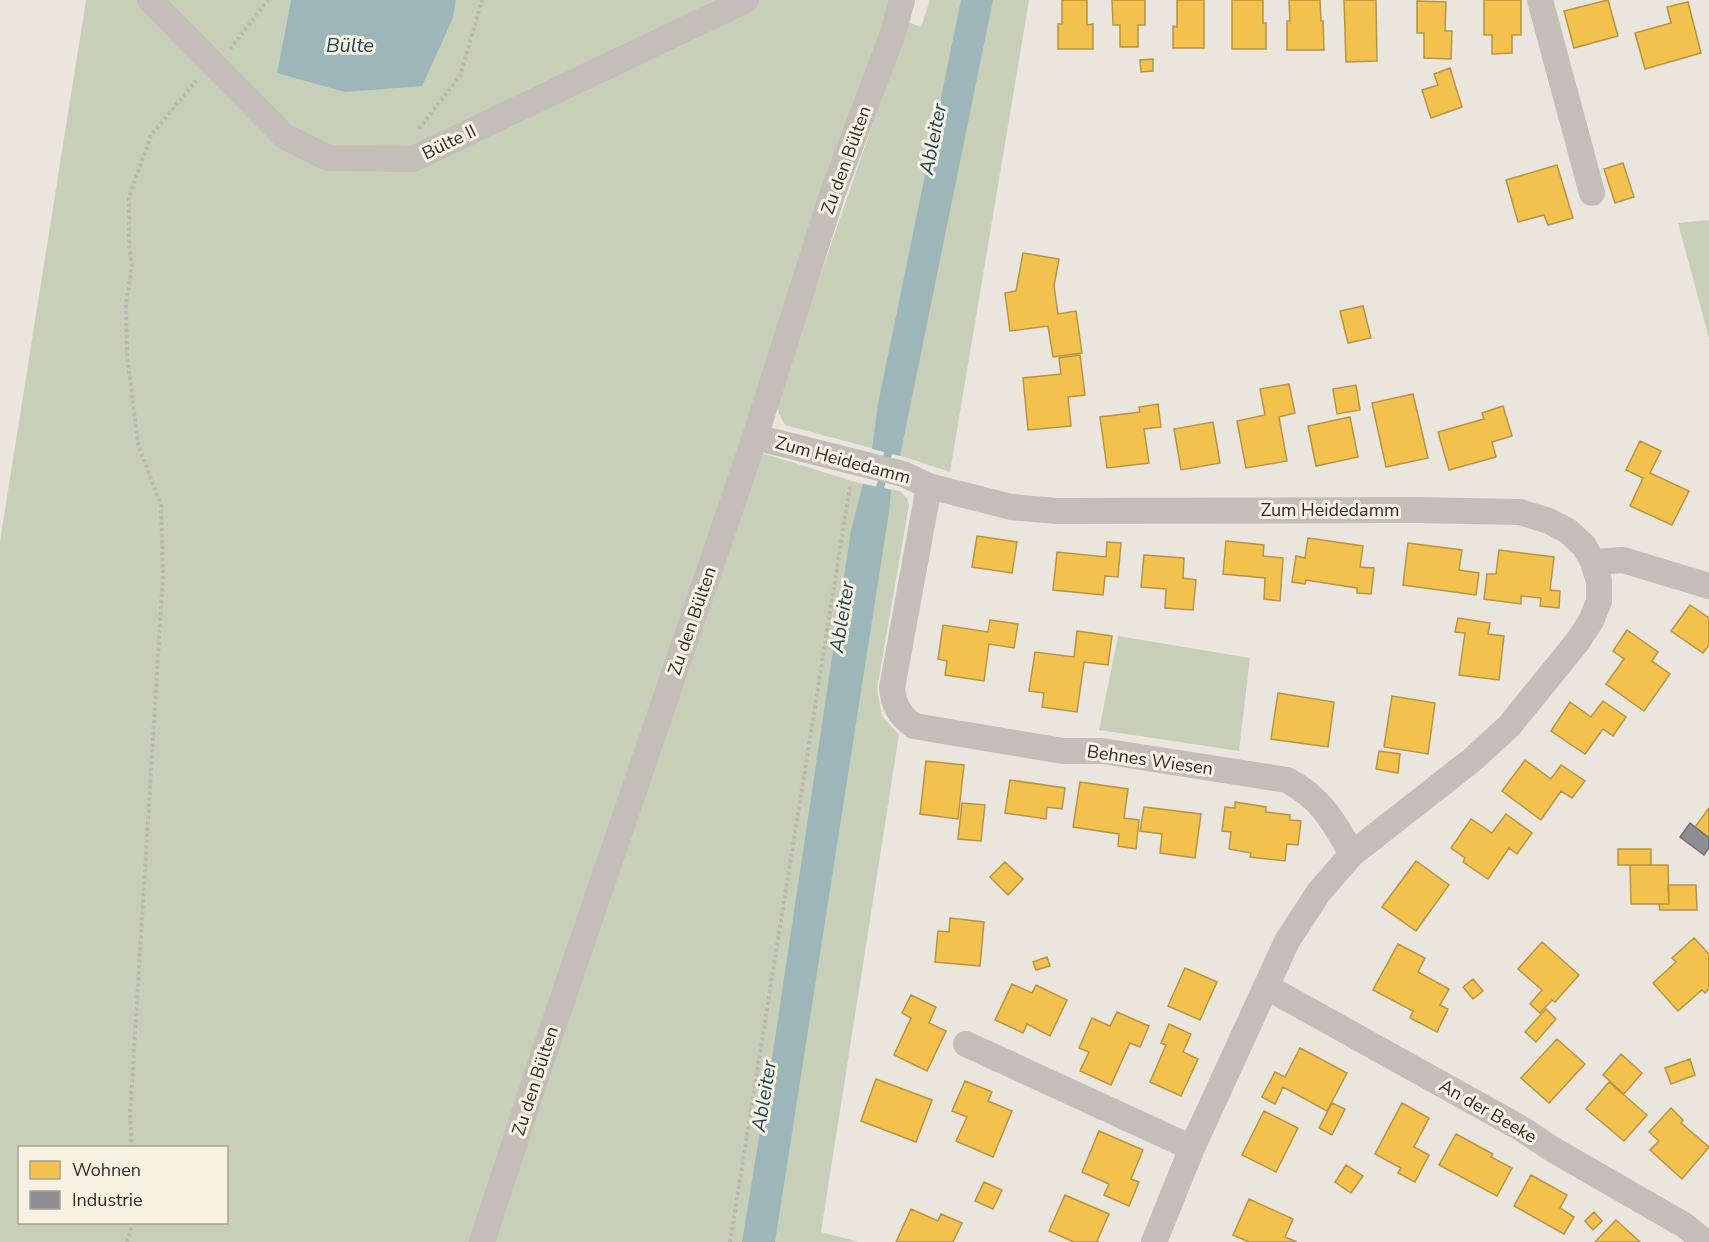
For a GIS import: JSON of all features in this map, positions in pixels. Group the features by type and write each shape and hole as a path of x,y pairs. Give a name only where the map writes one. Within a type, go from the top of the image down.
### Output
{"street":[{"name":"Bülte II","path":"150,0 285,136 328,158 413,159 746,0"},
{"name":"Zu den Bülten","path":"482,1242 755,437 833,192 893,33 902,0"},
{"path":"1540,0 1592,193"},
{"name":"Zum Heidedamm","path":"755,437 903,474 929,486 1011,507 1057,511 1520,512 1549,521 1568,531 1584,546 1593,562"},
{"name":"Zum Heidedamm","path":"914,726 904,719 894,706 892,688 929,486"},
{"path":"1154,1242 1192,1148 1267,987 1294,931 1319,892 1352,854 1456,773 1509,726 1578,641 1591,621 1599,601 1599,581 1593,562 1623,560 1709,586"},
{"name":"Behnes Wiesen","path":"914,726 1063,751 1102,751 1287,780 1320,803 1333,820 1352,854"},
{"name":"An der Beeke","path":"1267,987 1522,1129 1552,1149 1684,1225 1705,1242"},
{"path":"966,1044 1192,1148"}],"path":[{"path":"132,1146 130,1116 163,574 161,505 138,444 127,356 126,304 132,267 129,246 129,197 152,135 191,85 228,52 268,0"},
{"path":"413,159 419,126 460,76 482,0"},
{"path":"730,1242 850,487 862,464"},
{"path":"127,1242 132,1224"}],"green space":[{"path":"86,0 291,0 277,73 453,18 456,0 892,0 740,450 765,454 859,483 900,491 907,498 909,505 877,689 882,716 899,735 821,1232 859,1242 0,1242 0,541"},
{"path":"930,0 1029,0 950,472 905,457 785,425 779,414 777,400 908,22 921,27"},
{"path":"1709,220 1709,338 1678,223"},
{"path":"1118,636 1250,658 1239,751 1099,730"}],"water":[{"name":"Bülte","path":"291,0 456,0 453,18 422,86 345,92 277,73"},
{"path":"961,0 993,0 900,456 872,449 878,404"},
{"path":"863,484 891,490 889,512 775,1242 742,1242 775,1039 851,530"}],"building: Wohnen":[{"path":"1062,0 1087,0 1087,25 1093,24 1093,49 1058,49 1058,24 1062,24"},
{"path":"1112,0 1145,0 1145,25 1138,25 1138,47 1120,47 1120,25 1113,25"},
{"path":"1177,0 1204,0 1204,48 1173,48 1173,26 1177,27"},
{"path":"1232,0 1263,0 1266,49 1232,49"},
{"path":"1289,0 1320,0 1324,50 1287,50 1287,21 1290,21"},
{"path":"1344,0 1376,0 1377,61 1346,62"},
{"path":"1484,0 1521,0 1521,35 1512,35 1512,53 1492,54 1492,35 1484,35"},
{"path":"1608,0 1618,36 1574,48 1564,11"},
{"path":"1417,1 1446,2 1445,31 1452,31 1451,59 1424,58 1424,33 1417,33"},
{"path":"1688,2 1701,53 1645,69 1635,33 1671,23 1667,7"},
{"path":"1153,59 1153,71 1141,72 1140,60"},
{"path":"1450,68 1462,107 1431,118 1422,90 1438,85 1434,74"},
{"path":"1623,163 1634,197 1615,203 1604,169"},
{"path":"1557,165 1573,218 1548,225 1544,215 1518,222 1506,180"},
{"path":"1023,253 1059,259 1054,286 1058,314 1076,311 1082,353 1053,357 1048,326 1010,331 1005,293 1016,291"},
{"path":"1363,306 1371,338 1348,343 1340,311"},
{"path":"1080,355 1085,395 1068,397 1071,426 1028,430 1023,378 1061,374 1059,358"},
{"path":"1289,384 1295,413 1279,417 1287,461 1246,468 1237,421 1265,415 1260,389"},
{"path":"1356,385 1360,410 1337,414 1333,389"},
{"path":"1413,394 1428,458 1386,467 1372,403"},
{"path":"1158,404 1161,427 1144,429 1149,463 1107,468 1100,417 1140,412 1139,407"},
{"path":"1503,406 1512,436 1492,442 1496,457 1449,470 1438,432 1484,419 1482,413"},
{"path":"1350,417 1358,457 1316,466 1308,426"},
{"path":"1213,422 1220,463 1181,470 1174,429"},
{"path":"1640,441 1661,451 1650,473 1689,491 1672,525 1630,506 1643,478 1626,470"},
{"path":"977,536 1017,542 1012,573 972,567"},
{"path":"1308,538 1363,546 1360,567 1374,568 1371,594 1357,593 1357,588 1306,580 1305,584 1292,582 1296,556 1305,558"},
{"path":"1226,541 1264,545 1263,556 1283,558 1280,601 1264,599 1265,578 1223,574"},
{"path":"1107,542 1121,543 1118,577 1105,576 1103,595 1053,590 1057,552 1106,557"},
{"path":"1408,543 1462,550 1459,570 1479,573 1476,595 1403,585"},
{"path":"1499,550 1554,557 1550,590 1560,591 1559,608 1540,606 1541,598 1521,596 1521,604 1484,599 1487,574 1496,574"},
{"path":"1144,555 1184,558 1183,578 1196,580 1193,610 1165,608 1166,589 1141,587"},
{"path":"1690,605 1709,618 1709,645 1703,653 1671,631"},
{"path":"1458,618 1490,623 1488,634 1504,636 1499,680 1459,675 1465,633 1455,632"},
{"path":"990,620 1018,624 1014,648 989,644 984,681 945,675 947,661 938,659 943,625 988,632"},
{"path":"1627,630 1658,652 1652,661 1670,674 1644,711 1606,684 1624,659 1613,651"},
{"path":"1077,631 1112,636 1108,665 1084,662 1077,712 1042,707 1044,693 1029,691 1035,652 1074,657"},
{"path":"1278,693 1334,702 1328,747 1271,739"},
{"path":"1392,696 1435,703 1428,754 1384,747"},
{"path":"1603,701 1626,717 1613,736 1603,729 1585,754 1551,731 1570,702 1591,717"},
{"path":"1379,751 1400,754 1398,773 1376,769"},
{"path":"1525,760 1551,779 1561,765 1585,781 1572,798 1561,791 1541,820 1502,791"},
{"path":"926,761 964,765 958,819 920,814"},
{"path":"1010,780 1065,788 1062,809 1047,807 1046,819 1005,813"},
{"path":"1080,782 1128,789 1124,818 1139,820 1136,849 1118,846 1119,834 1073,827"},
{"path":"1235,802 1266,807 1266,812 1290,815 1290,820 1301,821 1298,845 1287,844 1285,861 1250,857 1251,853 1229,849 1231,832 1222,831 1225,807 1235,808"},
{"path":"962,803 985,805 981,841 958,839"},
{"path":"1144,807 1201,814 1195,858 1160,853 1162,834 1140,831"},
{"path":"1709,808 1709,838 1695,827"},
{"path":"1506,814 1532,833 1517,854 1509,848 1488,879 1463,862 1465,858 1451,848 1471,819 1492,833"},
{"path":"1618,849 1651,849 1651,865 1618,865"},
{"path":"1416,861 1449,885 1416,931 1382,907"},
{"path":"1005,862 1023,879 1008,895 990,877"},
{"path":"1630,865 1668,865 1669,904 1631,904"},
{"path":"1668,885 1696,885 1697,910 1660,910 1659,904 1669,904"},
{"path":"950,918 984,922 980,966 935,962 938,931 949,932"},
{"path":"1694,938 1709,954 1709,989 1705,993 1702,990 1678,1011 1653,983 1676,962 1672,958"},
{"path":"1542,942 1579,975 1555,1002 1552,1000 1540,1013 1530,1004 1542,990 1518,969"},
{"path":"1398,944 1425,958 1418,972 1449,989 1440,1005 1448,1009 1437,1032 1410,1018 1413,1011 1373,990"},
{"path":"1047,957 1050,966 1036,970 1033,962"},
{"path":"1185,968 1217,982 1200,1020 1168,1006"},
{"path":"1473,979 1483,991 1473,999 1463,987"},
{"path":"1012,984 1032,993 1036,985 1067,1000 1050,1036 1027,1024 1023,1033 995,1020"},
{"path":"911,995 936,1007 929,1023 946,1031 927,1071 894,1055 911,1018 902,1013"},
{"path":"1546,1009 1556,1019 1536,1042 1525,1032"},
{"path":"1117,1012 1149,1026 1140,1047 1130,1043 1111,1085 1080,1071 1089,1052 1079,1048 1092,1018 1110,1026"},
{"path":"1169,1024 1191,1034 1183,1052 1198,1059 1181,1096 1150,1082 1166,1045 1161,1043"},
{"path":"1557,1039 1585,1064 1549,1103 1521,1078"},
{"path":"1300,1048 1347,1073 1327,1111 1283,1087 1275,1104 1262,1097 1275,1072 1285,1077"},
{"path":"1621,1054 1642,1073 1624,1094 1603,1075"},
{"path":"1690,1059 1695,1075 1671,1084 1665,1068"},
{"path":"876,1079 932,1100 916,1142 861,1121"},
{"path":"965,1081 992,1092 988,1101 1012,1111 993,1157 956,1141 967,1117 952,1111"},
{"path":"1609,1082 1647,1115 1624,1141 1586,1109"},
{"path":"1332,1103 1345,1109 1332,1135 1319,1128"},
{"path":"1402,1103 1429,1118 1414,1147 1429,1155 1415,1182 1398,1173 1401,1168 1375,1154"},
{"path":"1671,1108 1683,1120 1681,1123 1709,1147 1682,1179 1650,1150 1659,1141 1649,1132"},
{"path":"1264,1111 1298,1128 1276,1172 1242,1155"},
{"path":"1099,1131 1143,1150 1131,1179 1139,1182 1129,1206 1104,1195 1109,1184 1082,1172"},
{"path":"1456,1134 1493,1154 1491,1157 1512,1168 1497,1196 1439,1165"},
{"path":"1346,1165 1363,1176 1351,1193 1335,1182"},
{"path":"1531,1175 1567,1195 1560,1208 1574,1217 1564,1234 1514,1206"},
{"path":"984,1182 1002,1190 993,1209 975,1201"},
{"path":"1065,1195 1109,1214 1097,1241 1099,1242 1074,1242 1049,1231"},
{"path":"1249,1199 1293,1219 1285,1237 1297,1242 1249,1242 1233,1235"},
{"path":"911,1209 938,1221 941,1214 962,1223 953,1242 896,1242"},
{"path":"1594,1212 1602,1221 1593,1230 1585,1221"},
{"path":"1616,1220 1640,1242 1595,1242"}],"building: Industrie":[{"path":"1690,823 1709,838 1709,848 1704,855 1680,837"}],"waterway":[{"name":"Ableiter","path":"878,497 890,445"}]}
